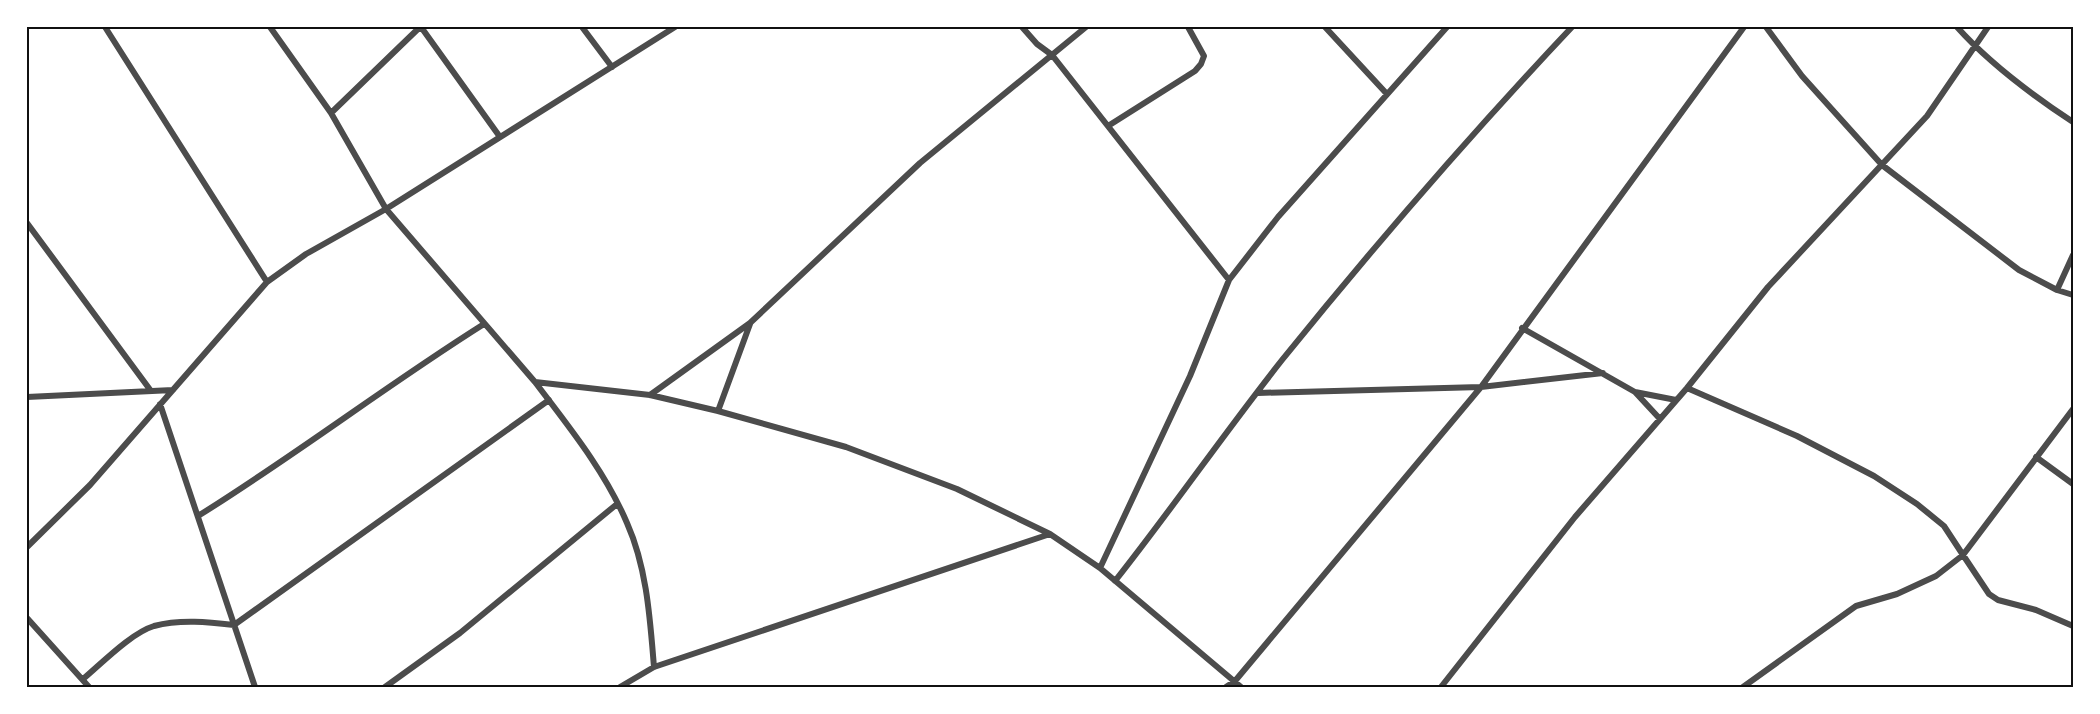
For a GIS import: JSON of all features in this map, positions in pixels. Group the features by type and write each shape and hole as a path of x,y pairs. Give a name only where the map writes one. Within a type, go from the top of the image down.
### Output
{"street":[{"path":"105,27 267,282"},
{"path":"270,27 331,113 386,209 535,382 591,455 628,525 648,600 654,667"},
{"path":"331,113 421,27 500,137"},
{"path":"582,27 612,67"},
{"path":"27,547 90,486 267,282 306,254 386,209 675,27"},
{"path":"1022,27 1037,44 1052,54 1229,280"},
{"path":"650,395 750,323 920,163 1086,27"},
{"path":"1108,126 1195,71 1202,64 1204,56 1188,27"},
{"path":"1325,27 1386,93"},
{"path":"1100,568 1190,376 1229,280 1278,217 1347,143 1386,93 1447,27"},
{"path":"1115,581 1258,393 1476,130 1572,27"},
{"path":"1226,687 1235,681 1481,387 1744,27"},
{"path":"1766,27 1802,76 1882,165 2019,270 2073,296"},
{"path":"1957,27 1975,47 2044,103 2073,122"},
{"path":"1441,687 1575,517 1687,388 1768,287 1927,116 1988,27"},
{"path":"27,224 151,391"},
{"path":"2057,290 2073,255"},
{"path":"718,411 750,323"},
{"path":"198,516 275,468 413,368 484,324"},
{"path":"1522,328 1635,392 1660,419"},
{"path":"1258,393 1481,387 1603,373"},
{"path":"535,382 650,395 718,411 846,447 957,489 1050,534 1100,568 1241,687"},
{"path":"1687,388 1797,436 1874,476 1917,504 1944,526 1989,594 1998,600 2036,610 2073,626"},
{"path":"27,398 173,390"},
{"path":"1635,392 1676,400"},
{"path":"82,680 120,648 153,627 200,621 234,625 549,400"},
{"path":"160,404 198,516 207,550 255,687"},
{"path":"1743,687 1856,606 1897,594 1926,580 1963,555 2073,409"},
{"path":"2036,457 2073,484"},
{"path":"385,687 460,633 617,504"},
{"path":"620,687 654,667 1050,534"},
{"path":"27,618 89,687"}]}
